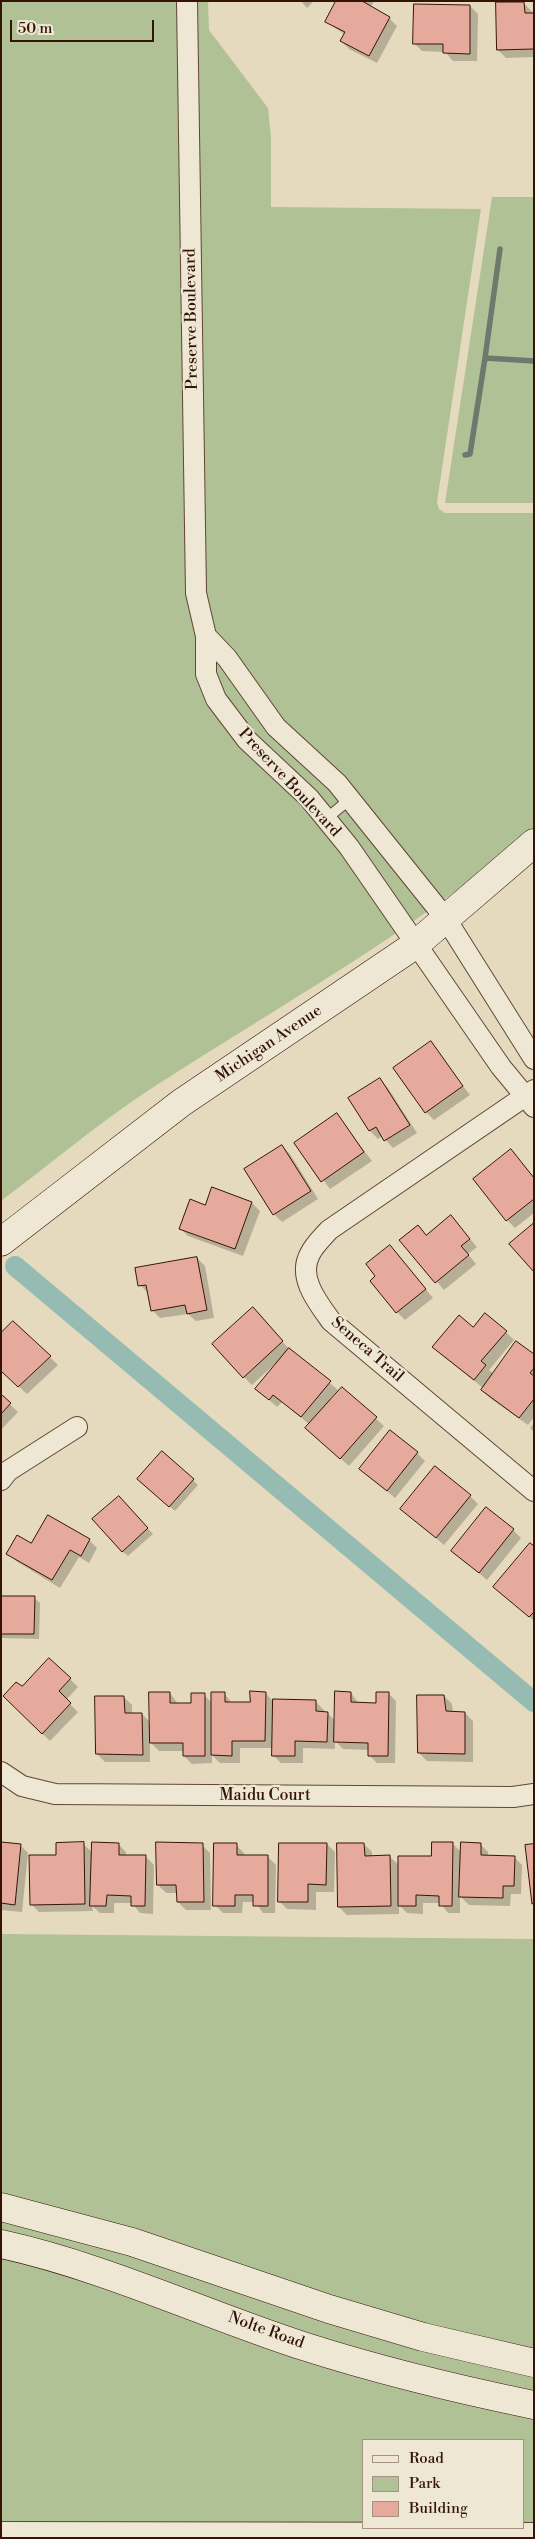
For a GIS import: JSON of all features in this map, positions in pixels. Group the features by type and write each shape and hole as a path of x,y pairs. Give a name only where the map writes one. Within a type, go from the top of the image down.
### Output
{"street":[{"name":"Preserve Boulevard","path":"187,1 196,593 206,636 206,674 216,699 247,740 309,798 349,847 501,1067 531,1098"},
{"name":"Preserve Boulevard","path":"206,636 227,658 276,727 337,783 446,919 534,1059"},
{"name":"Michigan Avenue","path":"1,1242 181,1103 415,945 534,843"},
{"name":"Seneca Trail","path":"531,1098 329,1230 309,1254 306,1273 313,1296 331,1321 534,1490"},
{"path":"1,1480 8,1471 77,1427"},
{"name":"Maidu Court","path":"1,1772 22,1786 54,1794 512,1797 534,1794"},
{"path":"1,2207 132,2242 330,2309 423,2337 534,2363"},
{"name":"Nolte Road","path":"1,2244 26,2250 159,2292 302,2346 464,2391 534,2405"},
{"path":"1,2532 534,2533"}],"lane":[{"path":"326,819 350,799"}],"green space":[{"path":"1,1 208,1 209,30 268,108 271,138 271,207 481,209 437,502 439,509 445,513 534,513 534,829 489,866 394,935 146,1092 91,1131 1,1201"},
{"path":"492,197 534,197 534,503 445,503"},
{"path":"1,1934 534,1939 534,2352 425,2327 1,2195"},
{"path":"1,2218 129,2253 534,2375 534,2393 399,2361 199,2300 1,2233"},
{"path":"1,2256 534,2416 534,2531 1,2525"}],"building":[{"path":"336,1 362,1 390,17 369,56 340,41 345,32 325,22"},
{"path":"496,2 524,2 525,13 534,13 534,49 497,50"},
{"path":"414,4 470,5 470,54 443,53 443,44 413,44"},
{"path":"431,1041 463,1086 425,1113 393,1068"},
{"path":"380,1078 410,1125 384,1141 376,1127 369,1131 348,1098"},
{"path":"337,1113 364,1152 321,1182 294,1143"},
{"path":"282,1145 311,1191 273,1215 244,1169"},
{"path":"511,1149 534,1178 534,1199 506,1221 473,1179"},
{"path":"212,1187 252,1202 235,1249 179,1229 190,1199 205,1205"},
{"path":"451,1215 470,1239 461,1246 469,1255 435,1283 399,1240 418,1225 426,1235"},
{"path":"534,1223 534,1272 509,1244"},
{"path":"390,1245 426,1289 396,1313 370,1281 375,1276 366,1264"},
{"path":"197,1257 207,1310 187,1314 185,1305 151,1311 146,1285 138,1286 135,1268"},
{"path":"253,1307 283,1341 243,1378 212,1344"},
{"path":"485,1313 507,1331 481,1361 486,1365 474,1380 432,1347 459,1315 473,1327"},
{"path":"13,1321 51,1356 18,1387 1,1371 1,1333"},
{"path":"516,1341 534,1354 534,1368 530,1373 534,1376 534,1399 519,1418 481,1390"},
{"path":"289,1348 331,1381 301,1417 273,1395 269,1400 255,1389"},
{"path":"342,1387 377,1417 340,1459 305,1428"},
{"path":"1,1394 11,1403 1,1414"},
{"path":"390,1430 418,1452 387,1491 359,1469"},
{"path":"162,1451 194,1479 169,1507 137,1479"},
{"path":"435,1466 471,1495 436,1538 400,1509"},
{"path":"119,1496 148,1528 122,1552 92,1519"},
{"path":"486,1507 514,1529 479,1573 451,1551"},
{"path":"48,1515 90,1539 81,1556 70,1550 52,1580 6,1554 17,1535 31,1543"},
{"path":"530,1543 534,1546 534,1612 529,1617 493,1587"},
{"path":"1,1596 35,1596 34,1634 1,1634"},
{"path":"49,1658 71,1678 59,1691 71,1703 42,1734 3,1696 16,1682 22,1686"},
{"path":"250,1691 266,1692 265,1741 232,1741 232,1756 211,1755 211,1692 225,1692 225,1702 250,1702"},
{"path":"335,1691 351,1692 351,1702 376,1703 376,1692 389,1692 388,1756 368,1756 368,1743 334,1742"},
{"path":"149,1692 170,1692 170,1703 191,1703 191,1693 205,1693 205,1756 183,1756 183,1743 150,1743"},
{"path":"417,1695 444,1695 446,1711 465,1712 465,1754 418,1753"},
{"path":"95,1696 124,1696 125,1713 142,1713 143,1755 96,1754"},
{"path":"273,1699 316,1700 316,1711 328,1712 327,1742 295,1741 295,1756 272,1756"},
{"path":"1,1842 21,1844 15,1905 1,1903"},
{"path":"84,1842 85,1904 30,1905 29,1855 56,1855 56,1843"},
{"path":"92,1842 119,1843 119,1855 146,1855 145,1906 131,1906 131,1896 107,1895 106,1906 90,1906"},
{"path":"156,1842 203,1843 204,1902 177,1902 176,1885 157,1885"},
{"path":"432,1842 453,1842 452,1906 439,1906 439,1896 416,1895 416,1906 398,1906 398,1856 431,1856"},
{"path":"461,1842 481,1843 481,1855 515,1856 514,1886 503,1886 503,1898 459,1897"},
{"path":"214,1843 237,1843 237,1855 268,1855 268,1906 253,1906 253,1895 235,1895 235,1906 213,1906"},
{"path":"279,1843 327,1843 326,1885 308,1884 308,1902 278,1902"},
{"path":"337,1843 364,1843 365,1856 390,1855 391,1906 338,1907"},
{"path":"534,1844 534,1903 532,1904 525,1845"}],"waterway":[{"path":"485,358 500,249"},
{"path":"465,455 470,454 485,358 534,361"},
{"path":"15,1266 534,1702"},
{"path":"275,1493 279,1489"}]}
